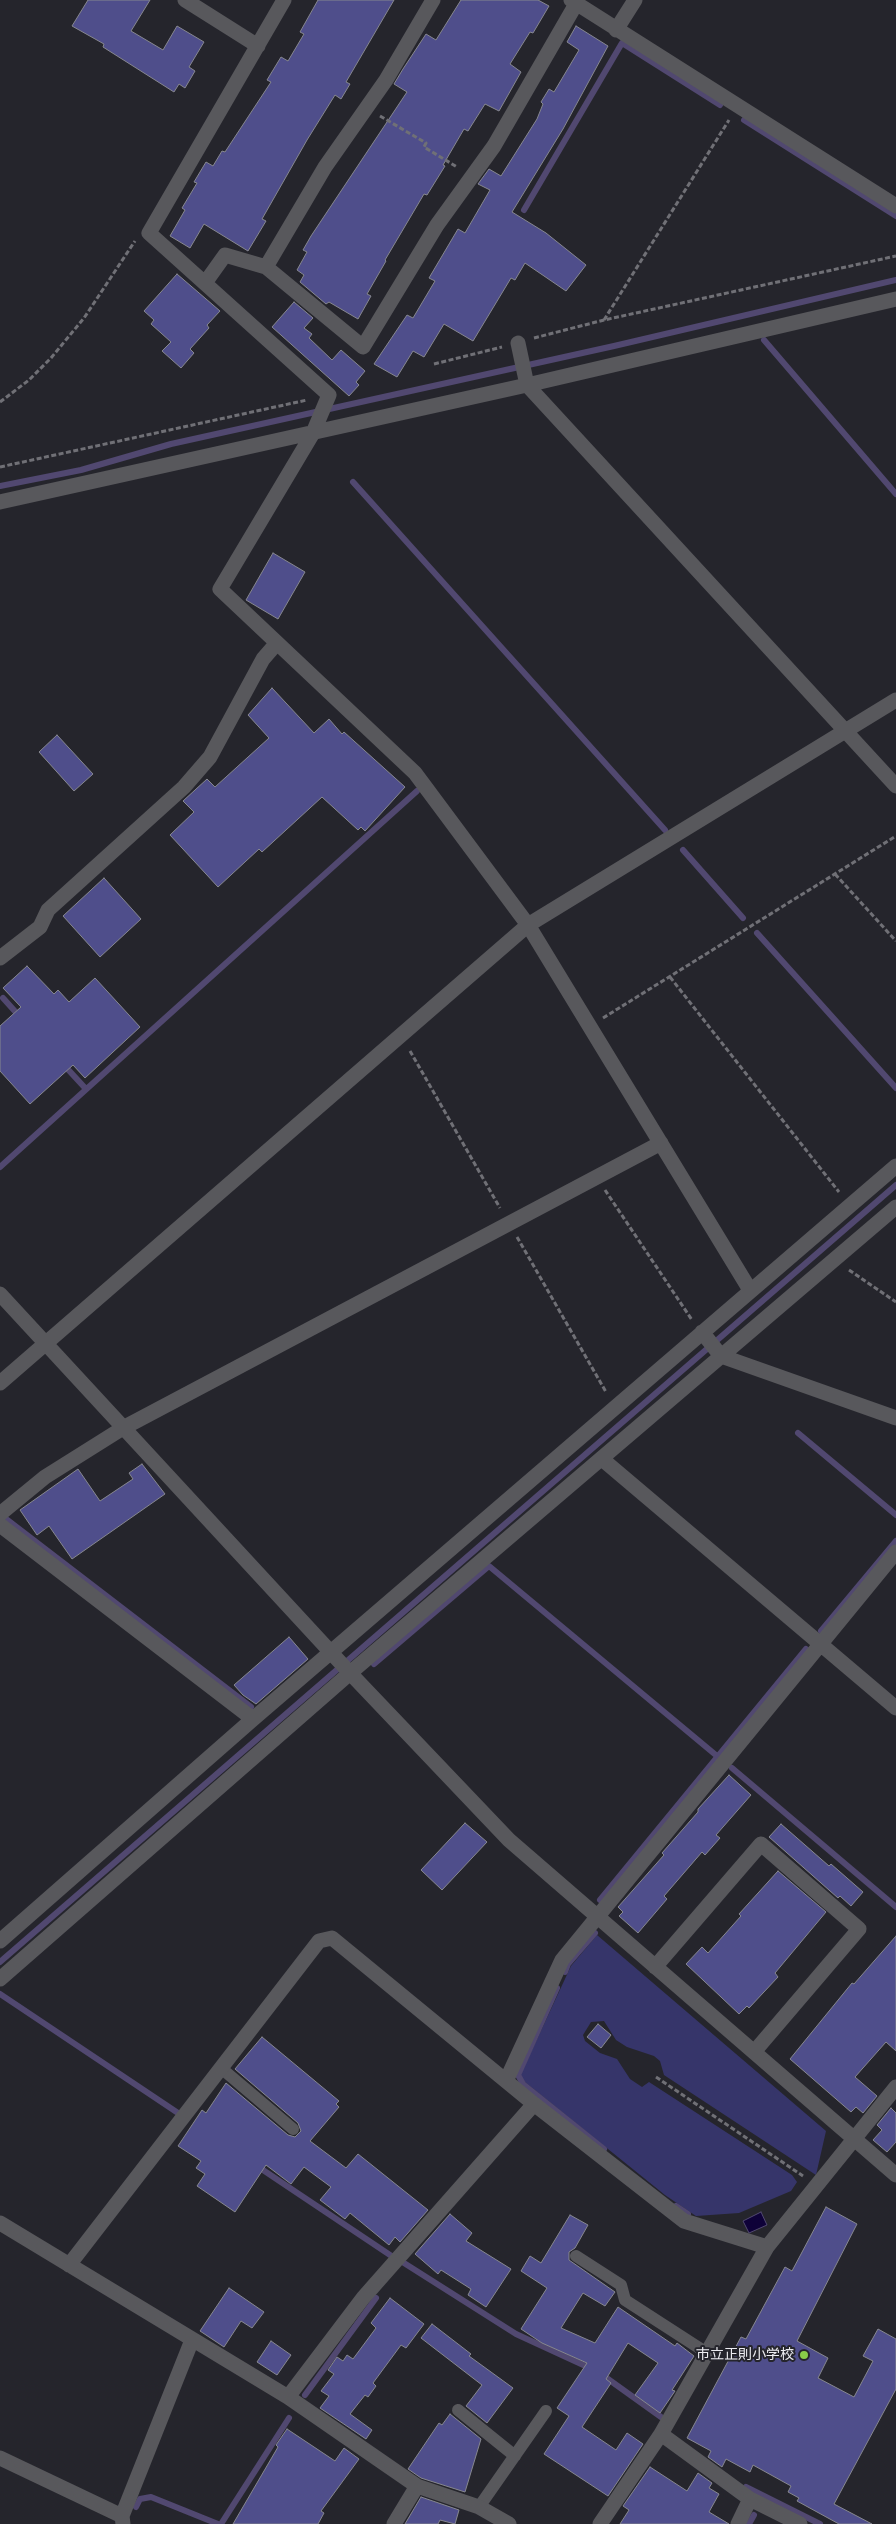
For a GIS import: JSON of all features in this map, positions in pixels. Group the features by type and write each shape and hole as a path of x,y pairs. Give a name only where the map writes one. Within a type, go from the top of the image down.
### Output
{"street":[{"path":"185,0 258,46"},
{"path":"284,0 149,233 330,395 314,429 220,589 276,644 415,773 528,925 750,1290"},
{"path":"266,267 325,167 386,80 433,0"},
{"path":"616,30 634,0"},
{"path":"205,283 225,255 266,267 363,347 437,225 494,146 574,2 896,206"},
{"path":"0,502 314,429 896,299"},
{"path":"519,345 526,381 896,786"},
{"path":"0,958 40,927 48,910 184,787 210,756 263,658 276,644"},
{"path":"0,1383 528,925 896,700"},
{"path":"0,1514 45,1477 123,1428 661,1143"},
{"path":"0,1940 253,1719 333,1653 702,1334 750,1290 896,1166"},
{"path":"0,1979 349,1671 602,1459 719,1354 896,1207"},
{"path":"0,1294 349,1671 509,1840 896,2174"},
{"path":"702,1334 719,1354 896,1418"},
{"path":"602,1459 896,1708"},
{"path":"0,1525 253,1719"},
{"path":"506,2081 562,1960 896,1552"},
{"path":"655,1967 761,1844 859,1929 754,2052"},
{"path":"69,2265 320,1941 332,1938 534,2104 684,2221 767,2247"},
{"path":"600,2524 661,2434 767,2247 896,2087"},
{"path":"288,2397 363,2298 534,2104"},
{"path":"0,2223 288,2397 417,2486 478,2507 509,2524"},
{"path":"2,2463 123,2520 192,2340"},
{"path":"661,2434 750,2499 800,2524"},
{"path":"394,2524 417,2486"},
{"path":"738,2524 750,2499"}],"lane":[{"path":"221,2068 294,2129"},
{"path":"576,2256 621,2285 625,2300 707,2353"},
{"path":"458,2410 515,2456"},
{"path":"478,2507 546,2411"}],"path":[{"path":"604,320 738,106"},
{"path":"367,108 426,143 424,147 472,176"},
{"path":"0,402 52,358 84,318 139,236 149,233"},
{"path":"434,364 519,345 604,320 896,256"},
{"path":"0,466 330,395"},
{"path":"590,1026 896,836"},
{"path":"835,874 896,941"},
{"path":"670,977 850,1206"},
{"path":"597,1177 702,1334"},
{"path":"834,1260 896,1302"},
{"path":"656,2077 816,2185"}],"shaded area":[{"path":"597,1935 826,2131 816,2175 664,2075 660,2061 654,2056 627,2047 616,2040 604,2021 591,2022 583,2035 585,2041 600,2053 617,2059 630,2079 642,2087 649,2082 792,2175 797,2182 791,2191 739,2213 696,2216 665,2195 525,2082 520,2076 571,1966"},
{"path":"761,2212 767,2225 749,2233 743,2221"}],"building":[{"path":"88,0 150,0 131,31 163,50 177,26 204,42 189,67 195,71 185,88 179,84 174,92 103,47 104,44 72,26"},
{"path":"318,0 394,0 346,82 350,84 341,99 335,95 307,140 262,219 266,221 248,251 204,224 190,248 170,236 185,210 182,208 197,183 194,182 206,162 213,166 222,151 225,152 271,82 267,80 281,57 288,61 304,34 300,32"},
{"path":"461,0 538,0 549,6 533,33 530,32 510,64 521,72 499,111 485,104 468,131 464,129 443,165 445,166 427,195 424,194 385,260 367,294 371,296 358,319 329,302 326,304 300,282 304,275 297,270 307,252 303,250 407,92 394,84 403,69 426,34 436,40"},
{"path":"576,26 608,46 563,129 512,212 546,233 586,265 566,291 525,263 515,280 511,278 473,341 444,324 424,357 413,351 397,377 374,364 407,315 413,318 435,281 429,278 458,229 465,233 490,190 478,184 489,169 501,176 537,119 543,104 541,102 549,89 554,92 579,50 567,42"},
{"path":"177,274 220,311 207,325 209,328 190,349 194,353 181,368 162,351 171,342 151,324 154,320 144,311"},
{"path":"294,302 313,318 304,328 312,334 309,338 332,360 341,350 365,371 356,382 359,385 349,396 272,327"},
{"path":"273,553 305,572 278,619 246,600"},
{"path":"272,688 314,733 329,719 342,734 344,732 405,787 365,831 361,827 358,830 322,797 262,852 259,849 218,887 170,835 194,812 183,801 207,779 215,787 269,738 248,715"},
{"path":"57,735 93,774 74,791 39,752"},
{"path":"104,878 141,919 100,957 63,916"},
{"path":"27,966 54,994 58,990 69,1002 95,978 140,1027 85,1078 73,1065 30,1104 0,1071 0,1026 21,1007 3,988"},
{"path":"142,1464 165,1494 72,1559 49,1526 37,1535 20,1510 78,1469 100,1501 133,1479 129,1473"},
{"path":"289,1637 308,1659 256,1704 243,1695 234,1685"},
{"path":"729,1775 751,1795 716,1835 720,1838 705,1855 702,1852 664,1896 667,1899 638,1933 619,1916 623,1912 618,1907 664,1855 662,1853 698,1812 698,1809"},
{"path":"465,1823 487,1842 442,1890 421,1870"},
{"path":"781,1824 829,1866 831,1864 863,1892 851,1906 840,1896 838,1898 769,1837"},
{"path":"778,1871 826,1912 775,1973 778,1977 749,2008 747,2006 739,2014 686,1964 702,1947 708,1953 741,1916 739,1914"},
{"path":"896,1936 896,2051 886,2042 855,2077 877,2096 863,2113 856,2107 851,2112 790,2059 852,1983 854,1984"},
{"path":"598,2024 611,2035 601,2048 587,2037"},
{"path":"262,2037 339,2101 336,2104 339,2107 310,2141 346,2168 358,2154 428,2210 400,2242 395,2237 389,2245 350,2213 345,2219 320,2200 331,2187 304,2167 291,2184 266,2165 235,2212 197,2186 205,2174 196,2168 201,2161 178,2146 202,2110 206,2113 226,2083 288,2135 295,2137 301,2131 298,2123 235,2069"},
{"path":"891,2108 896,2113 896,2142 887,2152 873,2140 882,2130 877,2125"},
{"path":"826,2207 857,2224 797,2341 828,2358 818,2378 854,2397 873,2361 863,2356 878,2329 896,2339 896,2389 834,2504 872,2524 839,2524 797,2501 799,2498 788,2492 791,2486 753,2465 750,2472 726,2459 722,2467 708,2457 711,2451 687,2438 741,2337 746,2339 785,2267 792,2271"},
{"path":"450,2214 472,2233 466,2241 511,2269 486,2307 468,2295 471,2289 441,2270 438,2274 415,2254"},
{"path":"570,2215 588,2225 575,2248 569,2252 569,2260 615,2292 605,2306 583,2293 561,2328 595,2343 618,2307 675,2346 677,2343 694,2356 672,2390 675,2391 660,2413 635,2395 658,2363 628,2343 606,2379 611,2383 582,2427 616,2450 627,2433 643,2444 608,2496 544,2454 569,2416 557,2408 587,2363 542,2343 521,2329 547,2288 521,2271 530,2256 541,2263"},
{"path":"229,2288 264,2312 252,2328 241,2321 224,2347 200,2331"},
{"path":"390,2298 424,2324 406,2348 401,2345 373,2383 376,2386 368,2397 365,2395 350,2414 372,2430 366,2439 320,2408 329,2396 321,2391 334,2374 328,2370 337,2357 343,2361 347,2355 353,2359 376,2328 371,2323"},
{"path":"432,2324 471,2354 469,2356 513,2388 487,2423 466,2406 482,2385 421,2338"},
{"path":"271,2341 291,2355 277,2375 257,2362"},
{"path":"450,2414 481,2439 465,2492 421,2478 408,2469 439,2423 442,2425"},
{"path":"287,2429 335,2461 344,2448 359,2459 321,2511 324,2513 318,2524 233,2524 278,2447 276,2445"},
{"path":"650,2467 687,2491 698,2473 712,2483 709,2488 719,2494 709,2512 729,2524 620,2524 629,2510 623,2506"},
{"path":"421,2497 459,2510 455,2524 440,2520 438,2524 405,2524"}],"waterway":[{"path":"524,210 622,43 720,105"},
{"path":"744,120 896,216"},
{"path":"0,486 81,470 171,444 614,346 896,280"},
{"path":"764,340 896,494"},
{"path":"353,482 665,830"},
{"path":"0,1167 417,791"},
{"path":"683,850 743,918"},
{"path":"757,933 896,1088"},
{"path":"3,998 21,1018"},
{"path":"63,1064 86,1089"},
{"path":"0,1962 896,1185"},
{"path":"798,1433 896,1515"},
{"path":"6,1519 251,1707"},
{"path":"821,1631 896,1541"},
{"path":"374,1664 489,1566 717,1756"},
{"path":"600,1900 806,1649"},
{"path":"732,1768 896,1907"},
{"path":"565,1972 568,1964 595,1933"},
{"path":"557,1988 518,2075 523,2084 604,2149"},
{"path":"0,1994 178,2113"},
{"path":"257,2166 393,2257"},
{"path":"676,2206 688,2214"},
{"path":"404,2263 516,2334 592,2369"},
{"path":"305,2395 376,2298"},
{"path":"601,2374 661,2417"},
{"path":"221,2524 289,2418"},
{"path":"746,2487 820,2524"},
{"path":"136,2507 140,2499 151,2497 218,2524"},
{"path":"749,2524 754,2515"}],"place":[{"name":"市立正則小学校","path":"804,2355"}]}
